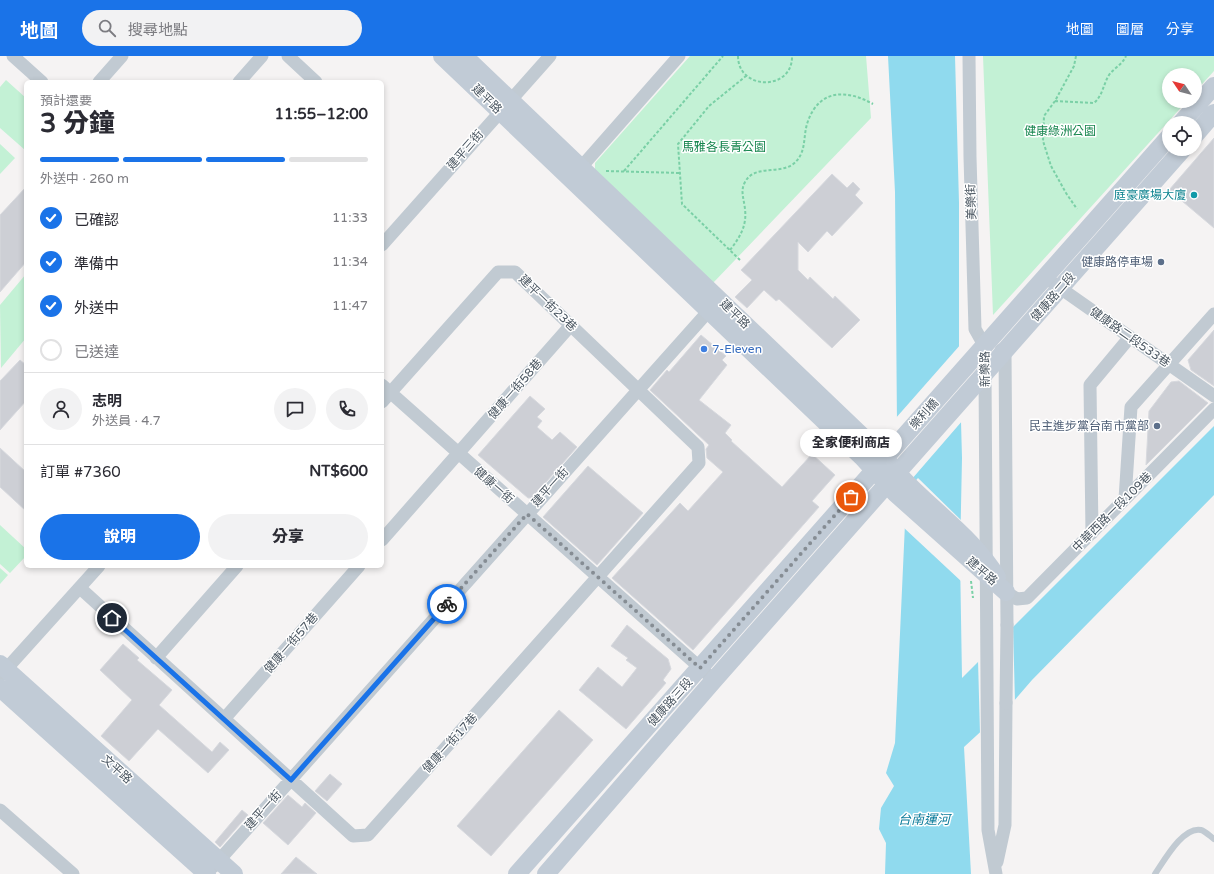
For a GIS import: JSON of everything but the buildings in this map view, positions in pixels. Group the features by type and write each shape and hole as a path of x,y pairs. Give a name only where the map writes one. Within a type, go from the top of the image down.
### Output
{"street":[{"path":"13,56 40,80"},
{"path":"101,80 122,56"},
{"path":"241,80 262,56"},
{"path":"288,56 314,80"},
{"name":"建平路","path":"442,56 505,106 580,169 714,304 880,464 892,479 966,558 986,567"},
{"name":"建平路","path":"464,56 505,106"},
{"name":"建平三街","path":"384,243 550,56"},
{"path":"580,169 679,56"},
{"name":"美樂街","path":"969,56 970,157 975,330 984,345"},
{"path":"1187,116 1214,86"},
{"path":"1202,127 1214,113"},
{"name":"健康路二段","path":"963,370 1162,145"},
{"name":"健康路二段","path":"970,391 1177,156"},
{"name":"建平一街23巷","path":"385,393 498,272 515,272 698,447 699,463"},
{"name":"健康路二段533巷","path":"1045,277 1214,396"},
{"name":"建平一街","path":"207,874 714,304"},
{"path":"1125,498 1131,407 1214,314"},
{"name":"健康一街58巷","path":"459,453 571,325"},
{"path":"1092,533 1090,385 1130,337"},
{"name":"新樂路","path":"984,345 1005,351 1005,825 996,871 988,830 984,345"},
{"name":"樂利橋","path":"880,464 963,370"},
{"name":"樂利橋","path":"892,479 970,391"},
{"name":"健康一街","path":"385,393 459,453 714,680"},
{"name":"中華西路一段109巷","path":"1006,592 1017,599 1027,598 1214,409"},
{"path":"384,538 459,453"},
{"name":"健康一街17巷","path":"80,588 353,836 368,835 699,463"},
{"name":"健康路三段","path":"517,874 880,464"},
{"name":"健康路三段","path":"546,874 714,680 892,479"},
{"name":"建平路","path":"905,493 967,540 1006,592"},
{"path":"2,670 97,568"},
{"path":"156,658 235,568"},
{"name":"健康一街57巷","path":"224,719 357,568"},
{"name":"文平路","path":"2,670 234,874"},
{"name":"文平路","path":"0,688 207,874"},
{"path":"0,810 73,874"}],"lane":[{"path":"1155,874 1182,837 1192,830 1202,830 1214,839"}],"path":[{"path":"624,171 723,56"},
{"path":"738,56 741,69 746,76 761,83 778,80 790,68 792,56"},
{"path":"1076,56 1074,66 1055,101 1044,116 1043,141 1051,166 1077,209"},
{"path":"1055,101 1094,103 1100,97 1109,75 1123,63 1126,56"},
{"path":"740,260 682,204 678,144 709,106 746,76"},
{"path":"730,250 740,238 745,225 745,209 742,194 744,183 749,176 760,171 785,168 800,158 804,148 808,120 820,103 837,94 848,94 856,95 873,104"},
{"path":"580,169 680,173"}],"green space":[{"name":"馬雅各長青公園","path":"690,56 866,56 871,118 713,283 595,172 595,163"},
{"name":"健康綠洲公園","path":"983,56 1214,56 1214,71 1202,84 1202,68 1162,68 1162,108 1181,108 1173,116 1162,116 1162,129 993,315"},
{"path":"6,80 24,96 24,149 0,128 0,87"},
{"path":"0,144 15,158 0,174"},
{"path":"24,276 24,340 1,368 0,305"},
{"path":"0,525 24,547 24,558 10,573 0,564"},
{"path":"0,568 8,575 0,584"}],"water":[{"name":"台南運河","path":"888,56 955,56 959,203 959,348 962,458 960,557 962,678 1214,426 1214,495 1032,680 1013,702 964,747 971,874 885,874 886,843 879,829 881,808 894,786 886,773 895,743 907,480 897,425 895,192"}],"pier":[{"path":"961,344 963,420 905,487 895,419"},
{"path":"918,478 963,522 962,582 903,527 904,493"},
{"path":"1013,625 1015,703 980,734 978,660"}],"way so far":[{"path":"447,604 527,514 700,668 851,497"}],"place":[{"name":"庭豪廣場大廈","path":"1194,195"},
{"name":"健康路停車場","path":"1161,262"},
{"name":"7-Eleven","path":"704,349"},
{"name":"民主進步黨台南市黨部","path":"1157,426"},
{"name":"全家便利商店","path":"851,497"}],"route":[{"path":"112,618 291,780 447,604"}]}
